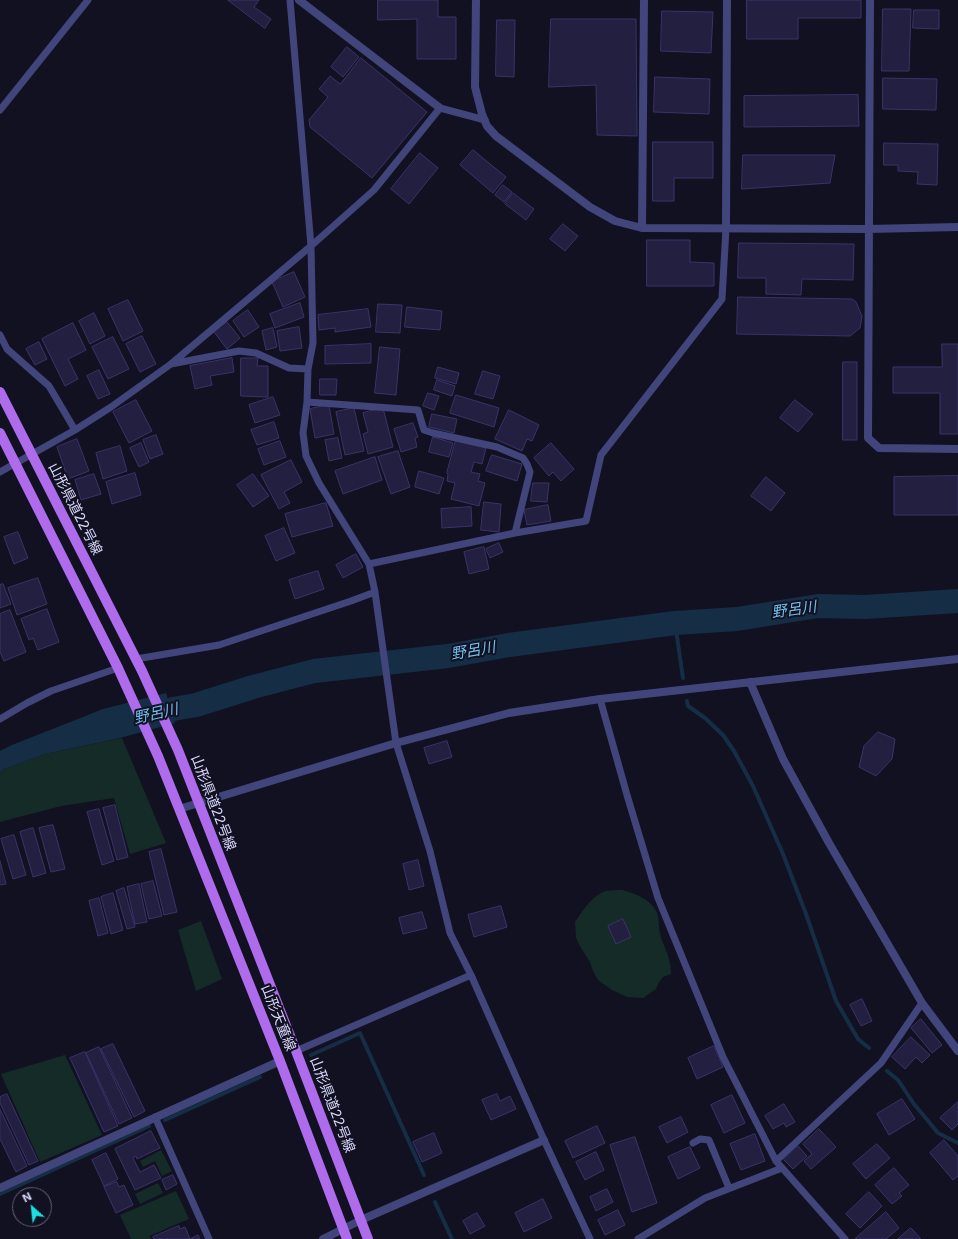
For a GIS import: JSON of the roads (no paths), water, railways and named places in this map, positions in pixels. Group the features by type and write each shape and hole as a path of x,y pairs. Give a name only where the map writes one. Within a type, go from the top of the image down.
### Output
{"main road":[{"name":"山形県道22号線","path":"0,392 136,658 178,750 368,1239"},
{"path":"0,433 118,668 158,756 179,809"},
{"name":"山形天童線","path":"179,809 280,1061 346,1234"}],"street":[{"path":"299,0 440,108"},
{"path":"476,0 474,87 477,101 487,126 496,136 590,207 615,221 642,228 958,227"},
{"path":"642,228 644,0"},
{"path":"726,228 727,0"},
{"path":"870,0 868,438 879,448 958,449"},
{"path":"179,809 396,743 509,713 600,699 958,659"},
{"path":"750,682 783,760 829,843 922,1003 958,1051"},
{"path":"0,1188 280,1061"},
{"path":"323,1239 346,1234 361,1220 544,1140"}],"lane":[{"path":"0,110 88,0"},
{"path":"290,0 311,246 313,343 308,369 307,402 303,433 306,456 319,483 368,564 375,592 396,743 430,851 450,933 471,975 544,1140 590,1239"},
{"path":"0,472 75,430 111,407 171,364 311,246 374,190 440,108 485,120"},
{"path":"368,564 515,533 586,521 601,455 722,299 726,228"},
{"path":"0,335 7,349 49,386 75,430"},
{"path":"171,364 239,351 256,352 289,368 308,369"},
{"path":"307,402 418,410 424,430 497,447 523,458 530,472 515,533"},
{"path":"136,658 219,645 375,592"},
{"path":"0,719 51,691 118,668"},
{"path":"600,699 627,796 658,898 724,1057 776,1161 845,1239"},
{"path":"296,1051 471,975"},
{"path":"776,1161 881,1063 922,1003"},
{"path":"155,1117 209,1239"},
{"path":"693,1143 700,1139 709,1140 729,1188"},
{"path":"638,1239 704,1198 782,1168"}],"water":[{"path":"166,693 175,723 116,739 45,754 4,769 0,772 0,751 12,745 103,709"}],"waterway":[{"name":"野呂川","path":"139,719 154,716 173,709 196,705 253,687 314,671 448,656 509,645 675,623 737,619 818,606 865,607 958,601"},
{"path":"675,623 683,678"},
{"path":"687,701 688,706 705,718 723,735 734,751 753,786 783,854 806,914 836,1001 858,1039 869,1048"},
{"path":"311,1055 360,1033 424,1175"},
{"path":"887,1071 898,1080 914,1104 938,1133 958,1143"},
{"path":"165,1120 260,1077"},
{"path":"0,1194 149,1126"},
{"path":"435,1202 452,1239"}]}
